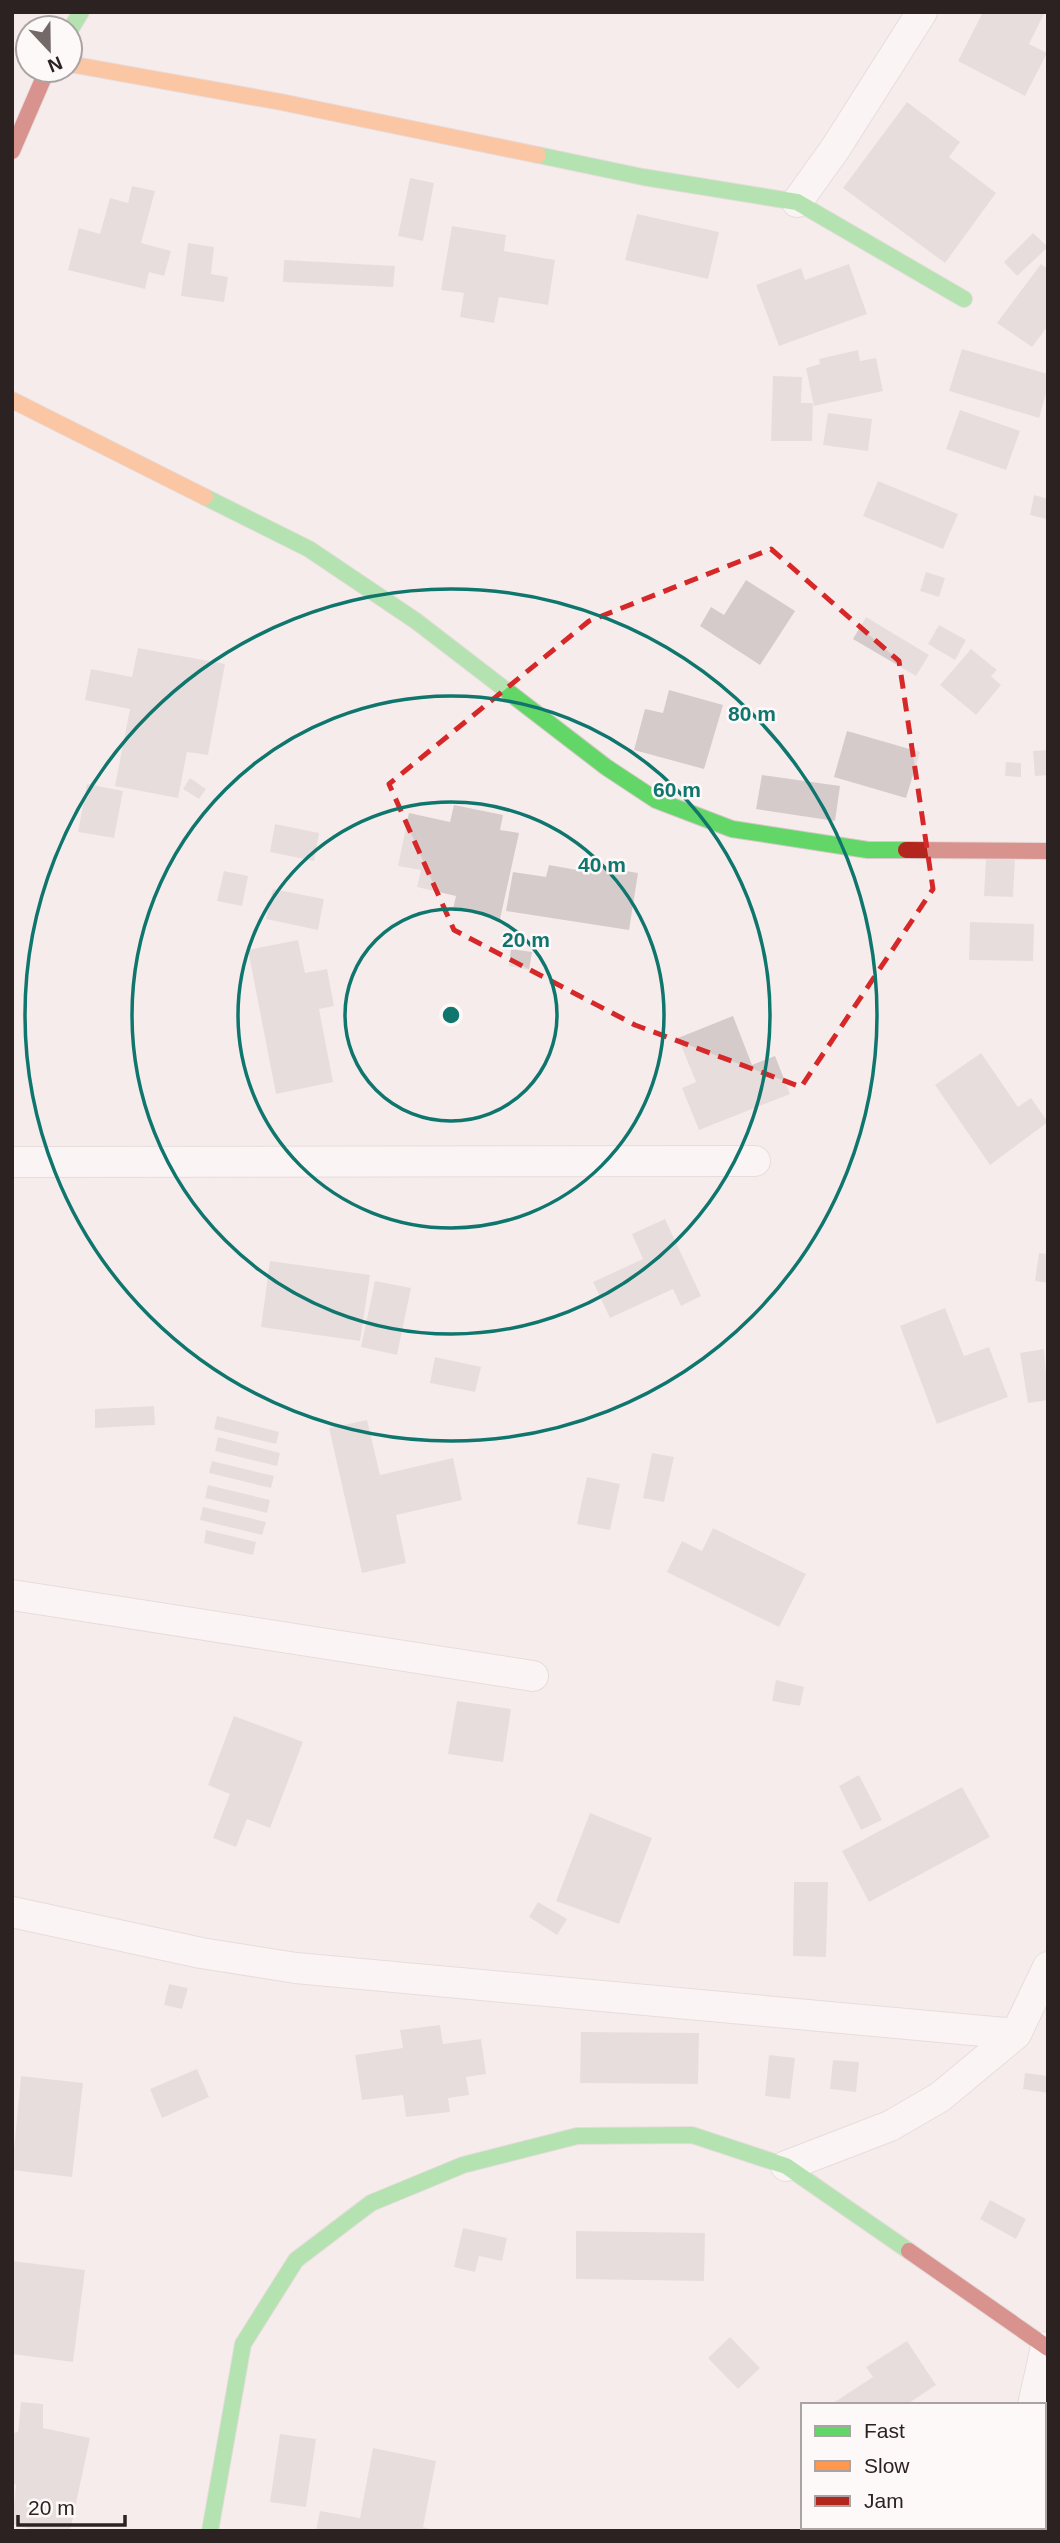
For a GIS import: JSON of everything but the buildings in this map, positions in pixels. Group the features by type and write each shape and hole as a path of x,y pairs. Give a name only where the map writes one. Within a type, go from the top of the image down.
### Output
{"street":[{"path":"797,202 835,149 922,12"},
{"path":"84,67 281,102 630,174 797,202 964,299"},
{"path":"12,151 41,84"},
{"path":"12,400 309,549 416,621 606,766 656,800 732,829 868,850 1048,851"},
{"path":"12,1162 755,1161"},
{"path":"12,1595 533,1676"},
{"path":"12,1912 201,1953 296,1968 1016,2034"},
{"path":"786,2166 890,2126 940,2097 1016,2034 1048,1967"},
{"path":"210,2531 243,2344 296,2260 371,2203 463,2165 577,2136 692,2135 786,2166 1047,2348 1033,2403"}],"highlighted area":[{"path":"771,549 899,661 933,889 801,1087 635,1025 454,930 389,784 589,621"}],"traffic: fast":[{"path":"538,155 643,177 797,202 964,299"},
{"path":"205,497 309,549 416,621 606,767 656,800 732,829 868,850 906,850"},
{"path":"210,2531 243,2344 296,2260 371,2203 463,2165 577,2136 692,2135 786,2166 909,2251"}],"traffic: slow":[{"path":"84,67 281,102 538,155"},
{"path":"12,400 205,497"}],"traffic: jam":[{"path":"12,151 41,84"},
{"path":"906,850 1048,851"},
{"path":"909,2251 1048,2348"}]}
